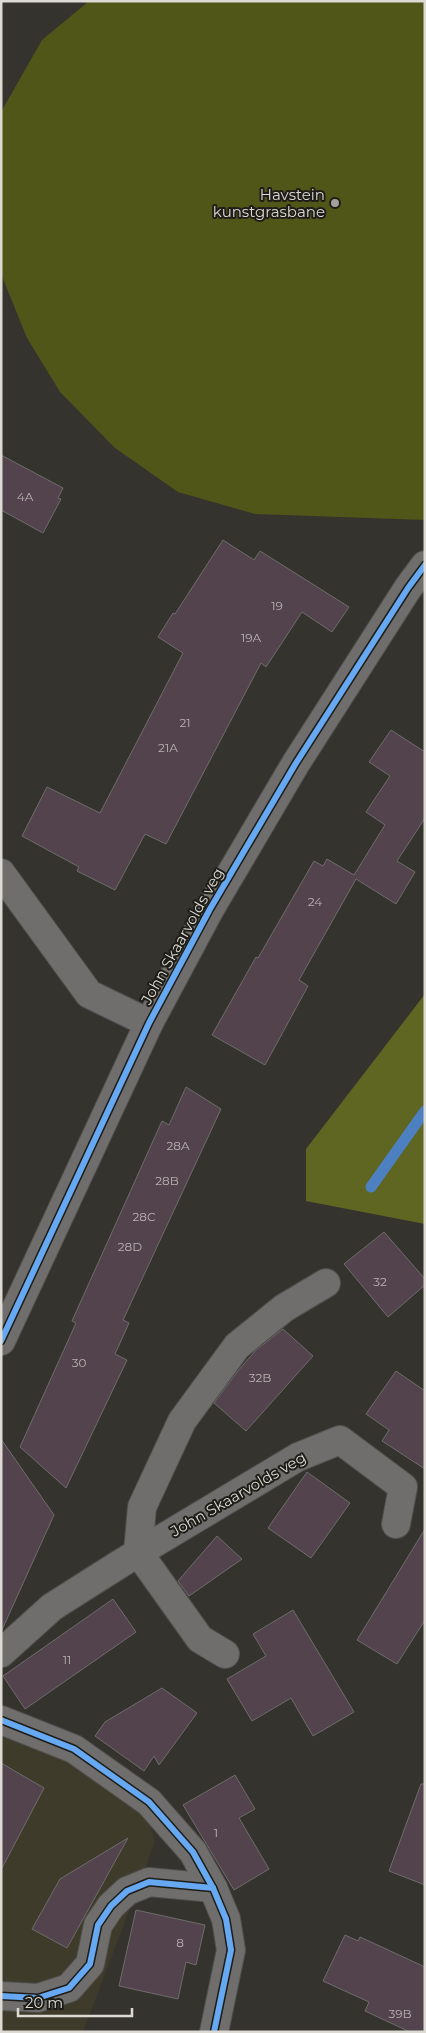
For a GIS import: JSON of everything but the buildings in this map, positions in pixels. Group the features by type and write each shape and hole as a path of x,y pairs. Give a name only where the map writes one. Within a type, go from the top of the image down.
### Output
{"street":[{"name":"John Skaarvolds veg","path":"1,1341 148,1023 210,909 296,763 402,596 425,565"},
{"path":"1,873 89,994 148,1023"},
{"path":"225,1654 200,1639 138,1552 142,1507 182,1421 237,1346 284,1308 326,1283"},
{"name":"John Skaarvolds veg","path":"1,1653 52,1607 138,1552 298,1457 340,1440 403,1487 396,1524"},
{"path":"1,1720 74,1749 149,1802 193,1852 213,1888 226,1918 231,1950 214,2032"},
{"path":"1,1996 38,1998 69,1988 90,1964 98,1925 111,1906 127,1891 149,1882 213,1888"}],"shaded area":[{"path":"1,1707 145,1808 155,1842 83,2032 1,2032"}],"green space":[{"path":"89,1 425,1 425,520 255,514 178,492 115,448 60,392 27,338 1,274 1,112 42,40"},
{"path":"425,994 425,1224 306,1201 306,1149"}],"waterway":[{"path":"371,1187 425,1111"}],"cycle path":[{"path":"1,1341 149,1023 210,909 296,763 408,588 425,565"},
{"path":"1,1720 74,1749 149,1802 193,1852 213,1888 226,1919 231,1950 214,2032"},
{"path":"1,1996 38,1998 69,1988 90,1964 98,1925 111,1906 127,1891 149,1882 213,1888"}],"place":[{"name":"Havstein kunstgrasbane","path":"335,203"}]}
